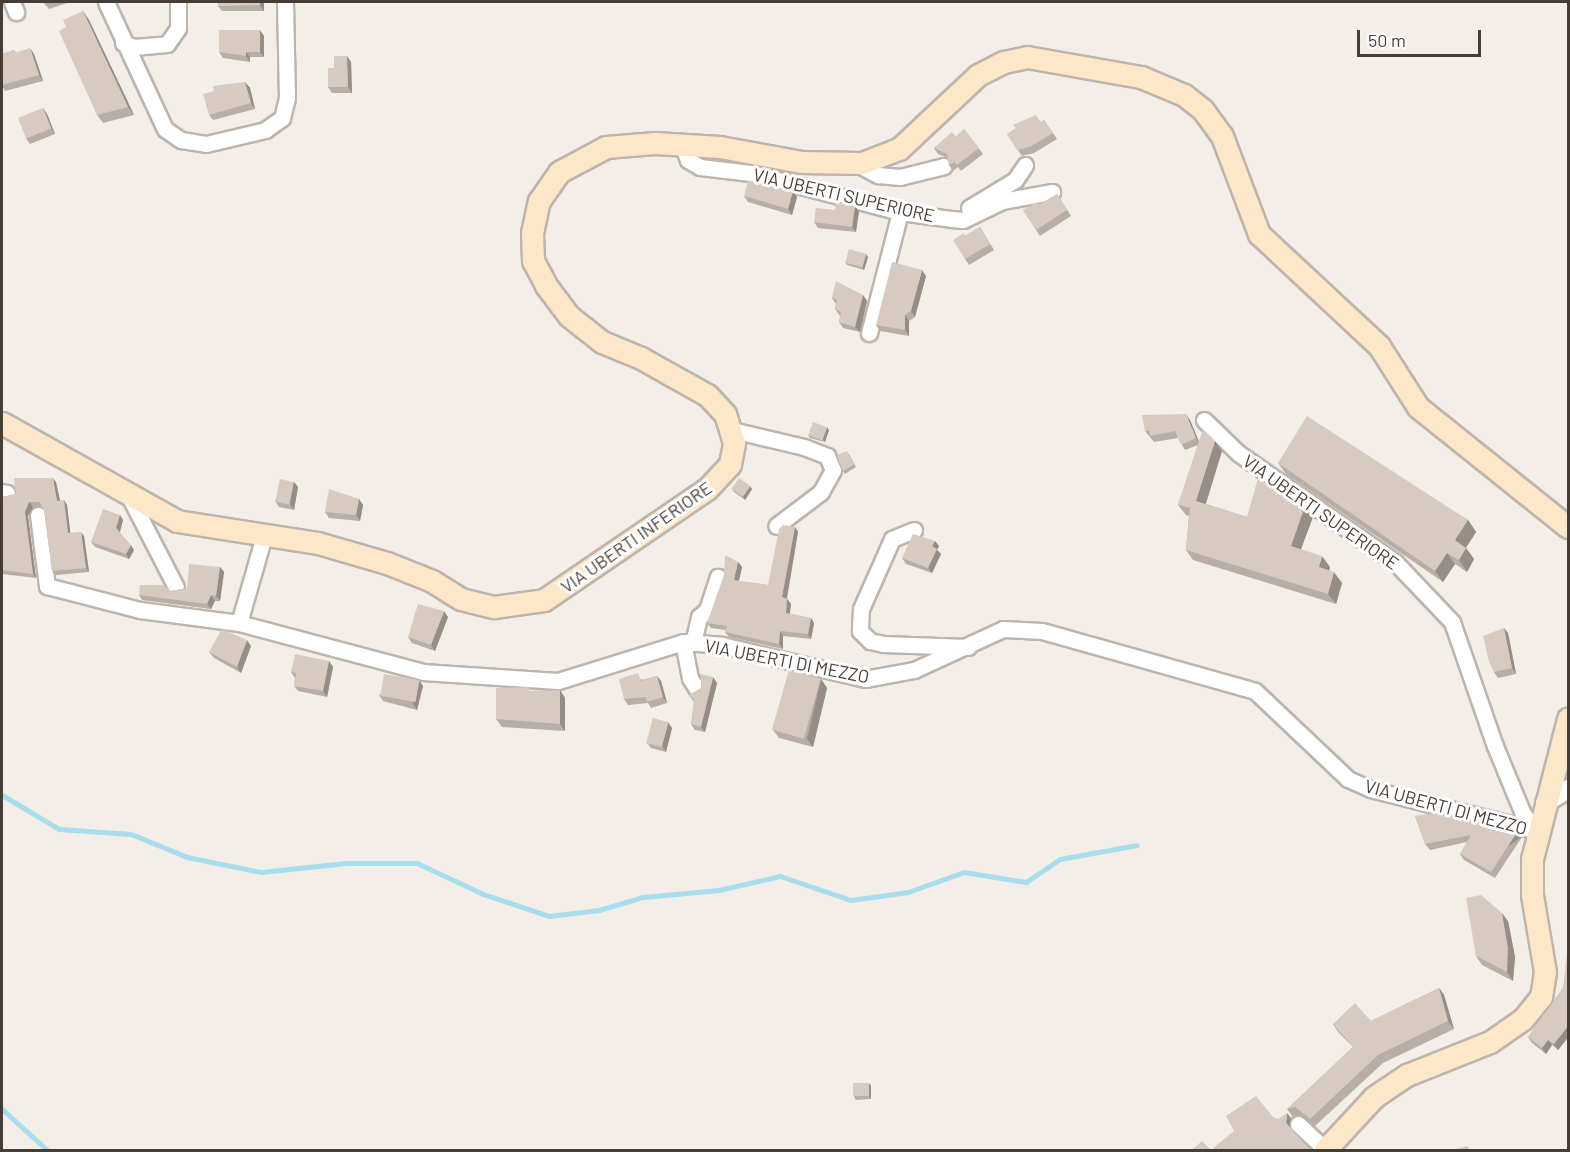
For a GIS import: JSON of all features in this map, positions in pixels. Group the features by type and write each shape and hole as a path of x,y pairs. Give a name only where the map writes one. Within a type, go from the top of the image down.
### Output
{"main road":[{"name":"VIA UBERTI SUPERIORE","path":"732,430 726,414 707,395 641,358 602,342 569,316 533,261 532,233 539,201 559,172 606,147 682,143 801,162 857,164 899,148 978,75 1004,62 1027,57 1141,77 1184,95 1203,110 1222,136 1259,234 1379,346 1418,407 1569,527"},
{"name":"VIA UBERTI INFERIORE","path":"4,430 177,521 318,543 387,563 432,581 461,599 494,607 518,607 544,600 568,588 707,489 730,464 732,430"},
{"path":"1325,1150 1374,1097 1407,1074 1490,1042 1523,1019 1540,997 1545,972 1532,877 1538,831 1545,803 1565,762 1569,719"}],"street":[{"path":"106,2 123,43 165,129 181,140 206,144 265,130 282,118 287,98 285,2"},
{"path":"123,43 140,47 166,44 178,28 178,2"},
{"name":"VIA UBERTI SUPERIORE","path":"682,143 687,160 700,167 750,173 900,212 951,219 963,220 1002,201 1052,192"},
{"path":"857,164 878,176 900,177 944,166"},
{"path":"951,219 1015,180 1025,165"},
{"path":"869,333 900,212"},
{"name":"VIA UBERTI SUPERIORE","path":"1204,420 1238,453 1395,562 1452,622 1495,746 1523,814 1538,831"},
{"path":"732,430 804,447 827,456 833,470 821,492 776,526"},
{"path":"130,498 176,587"},
{"name":"VIA UBERTI DI MEZZO","path":"38,515 47,586 140,610 239,622 423,672 530,682 582,676 688,643 722,645 865,679 892,677 968,647 1003,629 1042,631 1144,663 1230,682 1255,691 1348,779 1370,789 1538,831"},
{"path":"914,530 892,539 887,548 861,609 860,631 870,641 883,644 968,647"},
{"path":"239,622 264,536"},
{"path":"697,689 690,678 688,643 699,617 707,610 718,577"},
{"path":"1545,803 1569,789"},
{"path":"1298,1124 1325,1150"}],"building":[{"path":"218,2 260,2 260,5 218,6"},
{"path":"83,11 128,107 97,115 59,31 66,27 63,20"},
{"path":"219,30 260,30 260,52 246,52 246,56 219,52"},
{"path":"30,48 39,75 2,85 2,54"},
{"path":"334,56 347,56 348,87 328,87 328,68 334,68"},
{"path":"245,82 251,103 209,115 203,94 214,91 213,86"},
{"path":"43,108 51,128 26,139 18,118"},
{"path":"1036,115 1041,122 1044,120 1053,133 1030,147 1017,150 1007,134 1016,128 1013,125"},
{"path":"964,129 979,148 957,165 954,162 949,165 947,154 934,148 952,132 956,137"},
{"path":"748,181 793,191 788,209 744,196"},
{"path":"1057,194 1067,210 1036,230 1023,210 1037,202 1039,205"},
{"path":"836,201 855,206 852,227 814,222 816,208 835,210"},
{"path":"980,227 990,244 965,259 953,240"},
{"path":"849,249 866,254 862,267 845,262"},
{"path":"892,262 922,270 911,311 905,315 905,330 876,325"},
{"path":"836,281 863,295 855,327 839,322 841,312 835,309 837,300 832,298"},
{"path":"1186,414 1196,438 1181,445 1175,431 1150,436 1149,430 1145,431 1142,415"},
{"path":"1307,416 1468,520 1455,540 1466,548 1459,560 1447,553 1435,571 1278,463"},
{"path":"813,422 827,427 822,440 808,435"},
{"path":"1203,429 1215,441 1196,501 1247,517 1258,478 1268,480 1305,506 1291,546 1322,556 1319,567 1334,572 1328,594 1186,550 1190,508 1178,505"},
{"path":"847,451 854,464 843,471 837,455"},
{"path":"14,478 53,478 57,501 64,500 68,533 81,532 86,568 52,571 44,509 39,502 29,502 25,512 33,574 2,570 2,497 16,494"},
{"path":"739,478 750,486 743,497 731,489"},
{"path":"280,479 294,482 289,504 275,501"},
{"path":"329,489 359,499 356,515 325,512"},
{"path":"103,509 120,515 116,528 131,545 126,554 91,542"},
{"path":"783,525 795,527 782,597 787,599 786,613 811,618 808,634 780,631 779,644 725,632 727,626 707,623 724,575 725,555 738,562 734,580 768,585 779,529"},
{"path":"913,534 935,541 932,546 937,549 928,568 902,558"},
{"path":"189,564 220,567 216,596 211,595 207,604 139,595 140,585 163,585 171,591 187,588"},
{"path":"418,604 444,611 431,645 408,637"},
{"path":"1504,628 1512,668 1494,672 1489,662 1483,636"},
{"path":"222,629 247,640 237,667 209,652"},
{"path":"295,654 329,661 323,691 294,686 296,673 291,672"},
{"path":"789,670 821,679 804,739 772,730"},
{"path":"638,673 641,681 657,676 663,697 647,702 646,697 624,699 619,679"},
{"path":"384,674 419,680 416,702 380,696"},
{"path":"701,674 713,677 701,727 691,724 694,700 689,695 701,688"},
{"path":"529,687 529,691 560,690 560,724 496,719 496,688"},
{"path":"653,718 668,722 662,747 646,743"},
{"path":"1440,812 1518,831 1491,872 1460,854 1471,835 1425,844 1415,816"},
{"path":"1481,895 1502,913 1508,948 1507,972 1476,956 1466,898"},
{"path":"1567,954 1569,954 1569,1025 1554,1044 1548,1040 1542,1048 1528,1037 1563,988"},
{"path":"1439,988 1448,1021 1378,1055 1310,1119 1295,1107 1287,1109 1353,1047 1333,1024 1355,1003 1371,1021"},
{"path":"853,1083 869,1083 869,1096 853,1096"},
{"path":"1256,1096 1273,1117 1278,1119 1287,1113 1286,1123 1310,1150 1211,1150 1234,1131 1226,1116"},
{"path":"1202,1141 1211,1150 1192,1150"},
{"path":"1468,1146 1469,1150 1451,1150"}],"waterway":[{"path":"2,795 59,829 131,834 187,857 261,872 347,863 417,863 483,894 549,916 599,910 643,897 719,890 780,876 851,900 908,892 964,872 1026,882 1060,859 1137,845"},
{"path":"2,1109 47,1150"}]}
